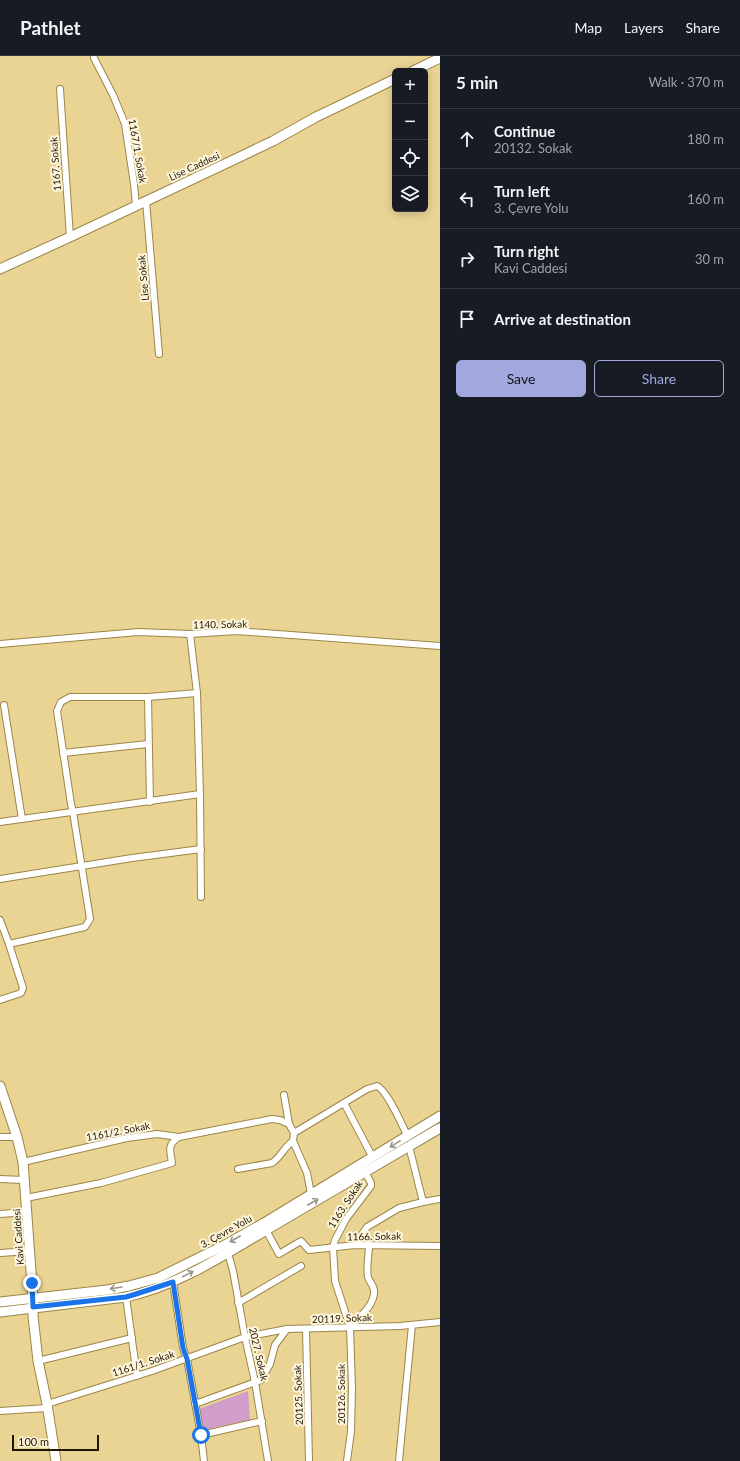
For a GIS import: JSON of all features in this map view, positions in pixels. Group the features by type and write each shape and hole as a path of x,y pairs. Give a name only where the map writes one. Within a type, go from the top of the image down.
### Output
{"main road":[{"path":"419,68 440,58"},
{"name":"Lise Caddesi","path":"0,269 70,238 273,141 316,117 392,81"},
{"name":"Kavi Caddesi","path":"0,1086 17,1137 23,1162 38,1361 56,1461"},
{"name":"3. Çevre Yolu","path":"0,1302 33,1303 126,1297 173,1282 228,1253 365,1172 409,1141 440,1116"},
{"name":"3. Çevre Yolu","path":"0,1312 33,1303 129,1286 158,1278 225,1245 373,1158 440,1128"}],"street":[{"name":"1167/1. Sokak","path":"94,58 113,95 125,124 136,206"},
{"name":"1167. Sokak","path":"60,89 70,238"},
{"name":"Lise Sokak","path":"146,201 159,354"},
{"name":"1140. Sokak","path":"0,644 138,632 190,634 237,631 440,646"},
{"path":"190,634 197,693 201,897"},
{"path":"9,944 85,927 90,916 63,753 58,706 63,700 70,697 148,697 197,693"},
{"path":"148,697 150,802"},
{"path":"4,705 22,819"},
{"path":"63,753 148,744"},
{"path":"0,822 200,794"},
{"path":"0,879 132,858 201,849"},
{"path":"0,920 23,988 21,992 0,1000"},
{"path":"294,1133 366,1089 377,1086 382,1088 409,1141 423,1202"},
{"path":"284,1095 288,1124 294,1133 294,1141 306,1173 311,1194"},
{"path":"344,1103 373,1158"},
{"name":"1161/2. Sokak","path":"23,1162 134,1137 157,1134 179,1137 272,1119 280,1120 288,1124"},
{"path":"0,1137 17,1137"},
{"path":"26,1198 101,1183 172,1163 170,1148 173,1142 179,1137"},
{"path":"238,1169 272,1163 287,1145 294,1141"},
{"name":"1163. Sokak","path":"333,1247 346,1219 371,1186 365,1172"},
{"path":"0,1179 24,1180"},
{"path":"355,1245 367,1227 399,1208 440,1199"},
{"path":"0,1214 27,1212"},
{"name":"1166. Sokak","path":"266,1230 279,1254 301,1241 309,1250 355,1245 440,1246"},
{"path":"350,1327 373,1298 374,1290 368,1277 369,1245"},
{"name":"20126. Sokak","path":"333,1247 335,1281 350,1327 351,1431 346,1461"},
{"path":"0,1253 30,1251"},
{"name":"2027. Sokak","path":"228,1253 233,1271 238,1303 255,1382 268,1461"},
{"path":"238,1303 301,1266"},
{"path":"173,1282 183,1348 187,1359 196,1404 204,1461"},
{"path":"126,1297 137,1376"},
{"name":"20119. Sokak","path":"245,1337 287,1329 412,1325 440,1322"},
{"path":"399,1461 412,1325"},
{"path":"196,1404 261,1380 270,1364 275,1345 287,1329"},
{"name":"20125. Sokak","path":"306,1329 310,1461"},
{"name":"1161/1. Sokak","path":"0,1411 47,1406 187,1359 245,1337"},
{"path":"38,1361 132,1338"},
{"path":"201,1435 262,1421"}],"shaded area":[{"path":"248,1391 250,1420 203,1430 199,1409"}],"route":[{"path":"32,1283 33,1307 126,1297 173,1282 183,1348 187,1359 201,1435"}]}
